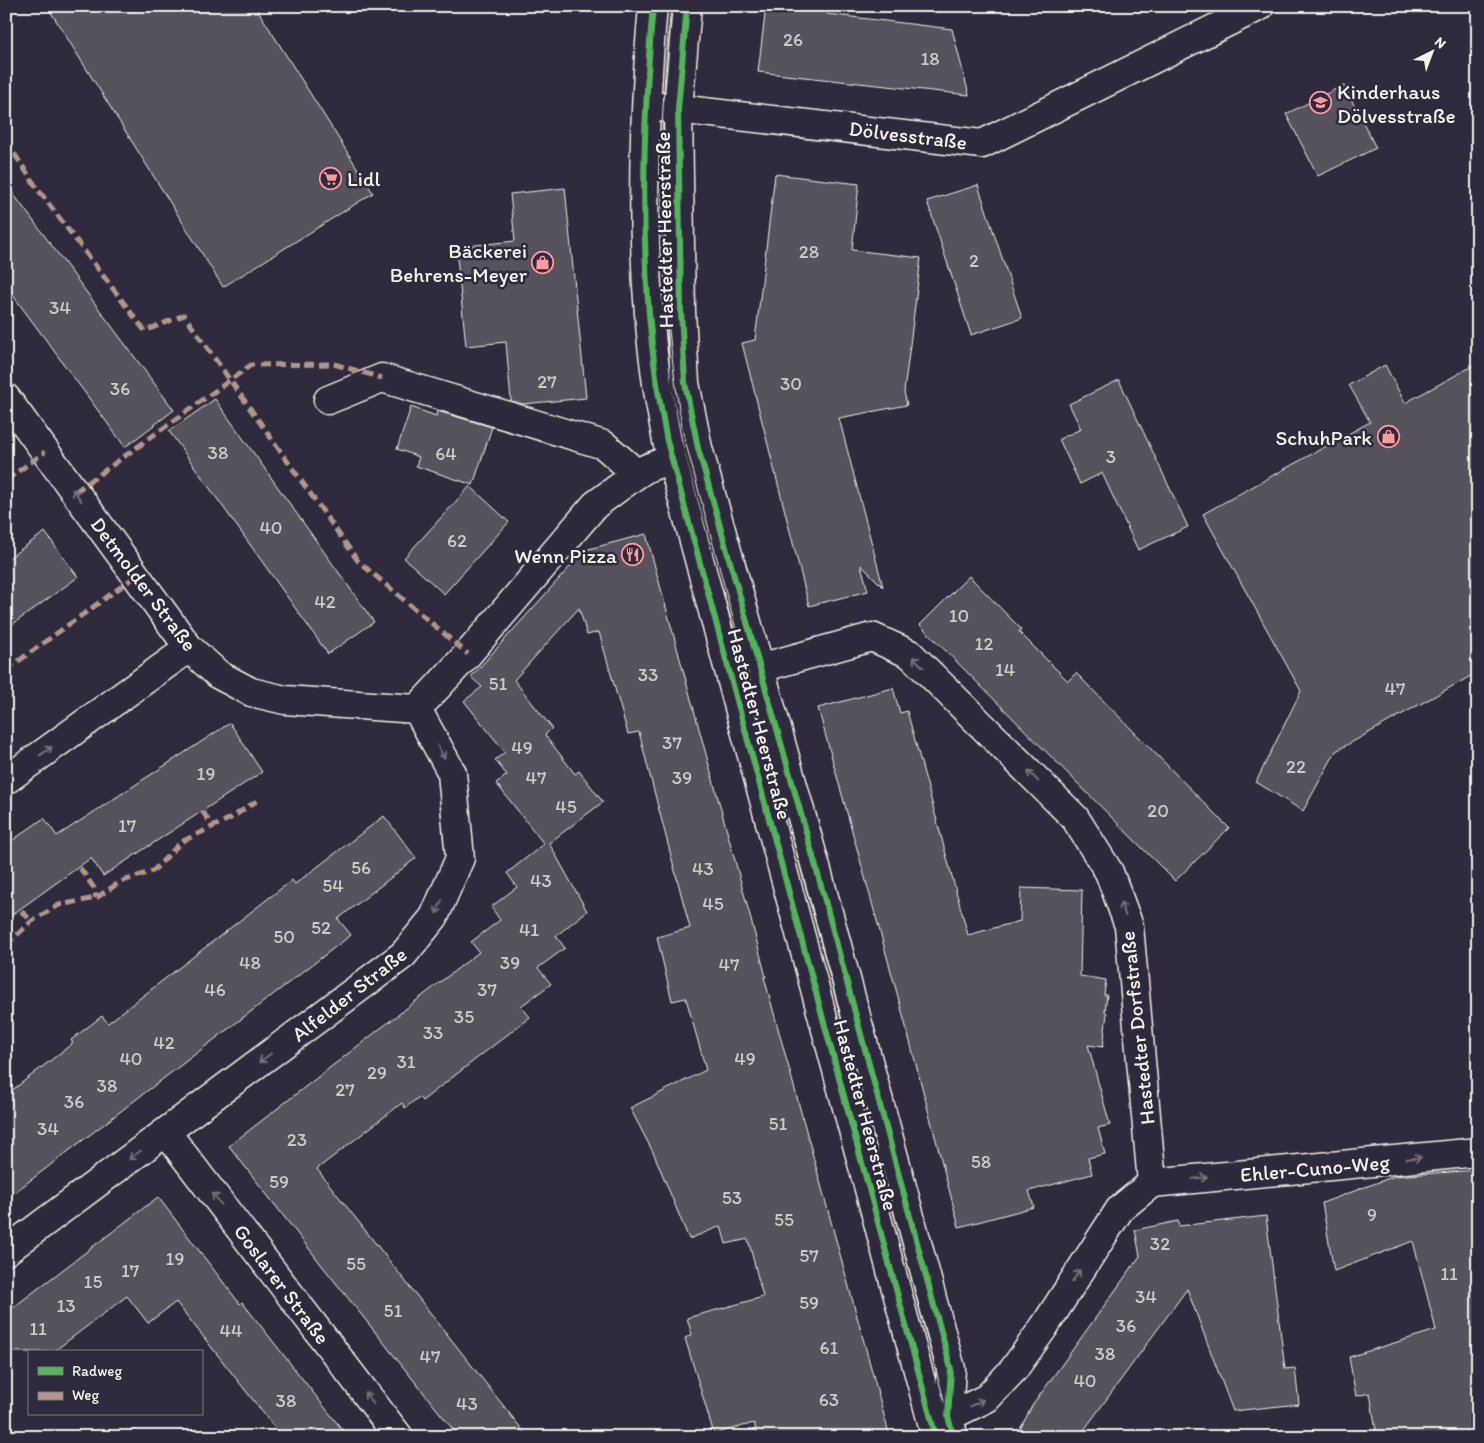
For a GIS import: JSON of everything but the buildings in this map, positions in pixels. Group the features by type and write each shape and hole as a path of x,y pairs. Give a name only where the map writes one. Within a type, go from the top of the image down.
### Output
{"street":[{"name":"Hastedter Heerstraße","path":"653,6 646,106 644,180 646,252 650,327 656,377 671,459 730,676 943,1428"},
{"name":"Hastedter Heerstraße","path":"687,6 678,109 681,311 685,383 698,448 817,871 951,1368 943,1428"},
{"name":"Dölvesstraße","path":"646,106 982,144 1260,6"},
{"path":"328,400 382,378 604,445 637,474"},
{"name":"Detmolder Straße","path":"6,398 189,648 219,675 251,692 285,700 417,709"},
{"path":"417,709 468,654 595,505 646,468 671,459"},
{"name":"Hastedter Dorfstraße","path":"730,676 872,637 910,654 1075,818 1109,872 1129,926 1152,1183"},
{"path":"6,780 189,648"},
{"name":"Alfelder Straße","path":"6,1251 403,955 434,917 460,858 452,773 417,709"},
{"name":"Goslarer Straße","path":"166,1132 399,1437"},
{"name":"Ehler-Cuno-Weg","path":"1152,1183 1478,1152"},
{"path":"943,1428 987,1398 1014,1369 1044,1327 1120,1209 1152,1183"}],"tram line":[{"path":"653,6 646,99 645,238 651,331 657,385 667,441 936,1437"},
{"path":"671,6 663,113 662,220 664,274 669,327 683,433 954,1437"}],"marked path":[{"path":"6,141 39,191 145,331 184,315 358,561 468,654"},
{"path":"75,492 251,365 334,364 382,378"},
{"path":"6,480 45,452"},
{"path":"6,670 136,576"},
{"path":"6,945 32,921 59,905 96,898 120,882 153,871 181,842 231,818 258,800"},
{"path":"203,812 212,826"},
{"path":"80,868 94,888 96,898"},
{"path":"21,911 32,921"}],"cycle path":[{"path":"653,6 646,99 645,238 651,331 657,385 667,441 936,1437"},
{"path":"687,6 678,109 681,311 685,383 698,448 817,871 951,1369 948,1417 954,1437"}],"place":[{"name":"Kinderhaus Dölvesstraße","path":"1321,103"},
{"name":"Lidl","path":"331,178"},
{"name":"Bäckerei Behrens-Meyer","path":"543,262"},
{"name":"SchuhPark","path":"1388,437"},
{"name":"Wenn Pizza","path":"633,555"}]}
